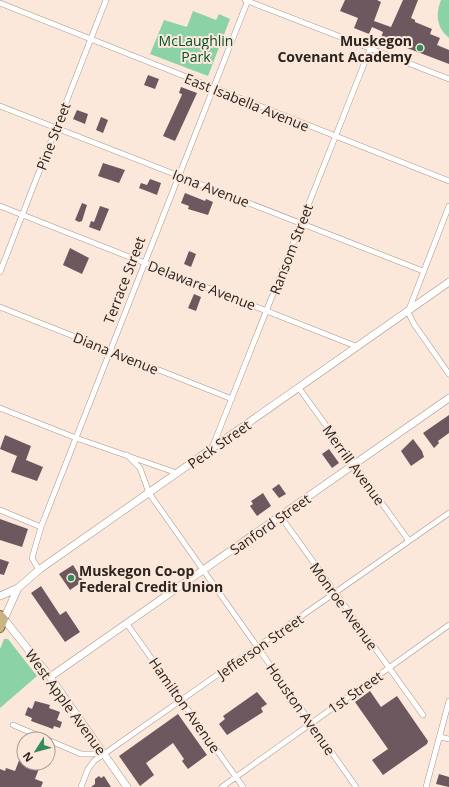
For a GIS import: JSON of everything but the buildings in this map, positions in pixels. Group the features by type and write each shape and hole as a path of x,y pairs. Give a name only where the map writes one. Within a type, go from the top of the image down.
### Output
{"main road":[{"path":"0,628 2,617"}],"street":[{"name":"Pine Street","path":"0,272 106,0"},
{"path":"247,0 449,79"},
{"name":"Terrace Street","path":"39,570 32,558 41,527 247,0"},
{"name":"East Isabella Avenue","path":"0,3 449,181"},
{"name":"Ransom Street","path":"212,449 370,48"},
{"name":"Iona Avenue","path":"0,106 423,271"},
{"name":"Delaware Avenue","path":"0,206 359,347"},
{"path":"449,206 408,312 414,324 449,374"},
{"name":"Peck Street","path":"2,617 18,588 39,570 359,347 449,282"},
{"name":"Diana Avenue","path":"0,307 232,399"},
{"name":"Merrill Avenue","path":"299,388 409,541"},
{"name":"Sanford Street","path":"50,677 281,517 449,398"},
{"path":"0,408 76,438 177,473"},
{"name":"Houston Avenue","path":"127,455 140,468 149,493 356,787"},
{"path":"0,510 41,527"},
{"name":"Jefferson Street","path":"81,787 88,769 94,761 449,513"},
{"name":"Monroe Avenue","path":"281,517 423,715"},
{"path":"0,596 18,588"},
{"name":"West Apple Avenue","path":"2,617 50,677 126,787"},
{"name":"Hamilton Avenue","path":"127,624 243,787"},
{"name":"1st Street","path":"222,787 449,625"},
{"path":"426,787 449,701"},
{"path":"13,725 28,731"},
{"path":"440,737 449,739"},
{"path":"56,743 81,754 104,754"}],"green space":[{"path":"441,0 449,0 449,38 442,30 438,21 438,11"},
{"name":"McLaughlin Park","path":"193,11 216,20 219,14 230,19 208,76 150,54 164,20 187,27"},
{"path":"4,639 8,639 37,676 0,708 0,649"}],"place":[{"name":"Muskegon Covenant Academy","path":"420,48"},
{"name":"Muskegon Co-op Federal Credit Union","path":"71,578"}]}
